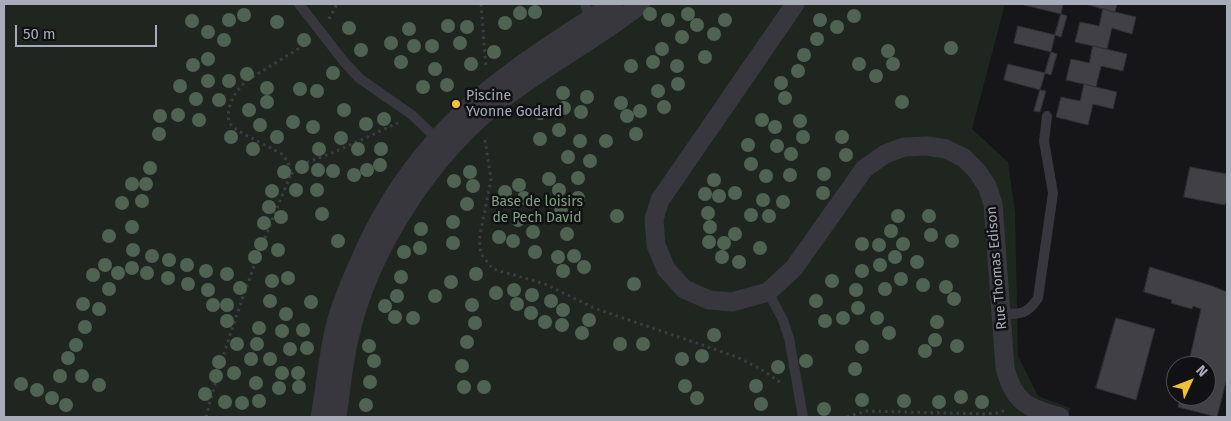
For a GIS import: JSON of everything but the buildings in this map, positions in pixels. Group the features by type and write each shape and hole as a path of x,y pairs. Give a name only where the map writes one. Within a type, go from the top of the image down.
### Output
{"street":[{"path":"337,417 349,338 362,293 384,242 463,113 528,60 613,4"},
{"path":"320,417 334,331 345,295 366,246 385,211 413,170 442,145 473,125 504,99 591,19 641,4"},
{"name":"Rue Thomas Edison","path":"795,4 660,200 654,219 656,245 666,269 684,289 710,300 732,302 768,292 794,268 864,169 885,154 904,147 927,146 946,149 964,158 977,171 986,186 993,204 1005,368 1009,384 1018,398 1036,410 1060,417"}],"lane":[{"path":"299,4 345,63 360,78 412,115 442,145"},
{"path":"1002,314 1021,314 1031,308 1038,298 1053,193 1044,141 1047,116"},
{"path":"768,292 783,320 789,338 803,417"}],"path":[{"path":"481,4 487,70 494,87"},
{"path":"291,174 288,162 282,154 238,131 229,123 227,112 237,90 246,81 312,41 322,32"},
{"path":"206,417 221,359 259,250 291,174 308,162 330,154 412,115"},
{"path":"485,140 491,180 479,240 481,254 493,269 545,284 594,308 736,357 766,372 800,397"},
{"path":"846,417 866,411 986,414 999,413 1008,408"}],"green space":[{"name":"Base de loisirs de Pech David","path":"4,4 1005,4 972,129 1008,162 1015,211 1018,356 1038,396 1070,408 1068,417 4,417"}],"place":[{"name":"Piscine Yvonne Godard","path":"456,104"}]}
